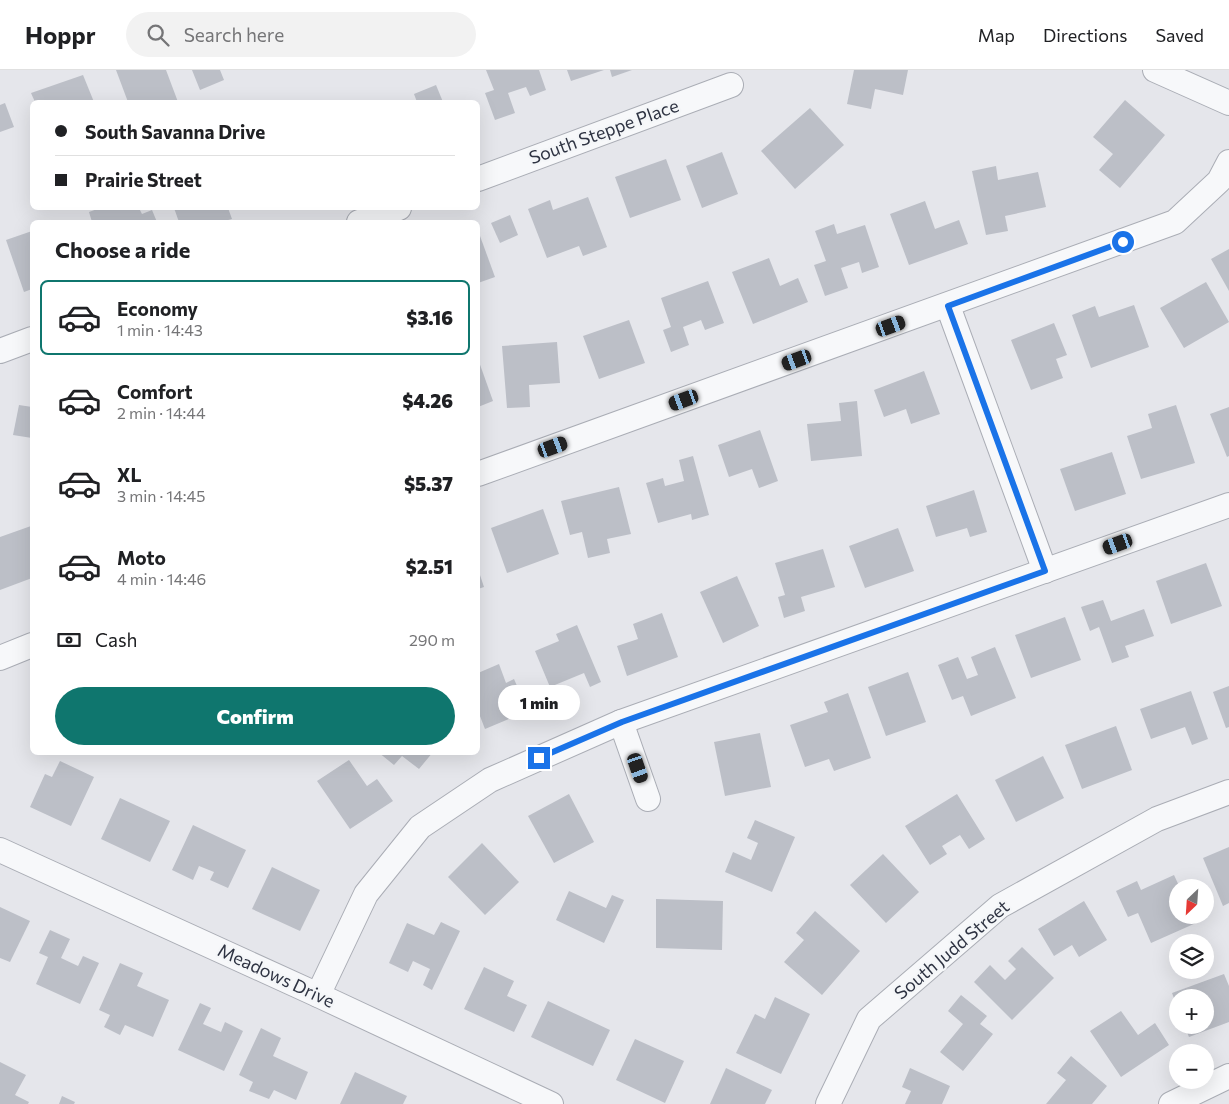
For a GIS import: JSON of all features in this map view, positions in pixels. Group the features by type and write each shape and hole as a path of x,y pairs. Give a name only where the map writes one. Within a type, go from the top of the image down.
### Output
{"street":[{"path":"1155,70 1229,103"},
{"name":"South Steppe Place","path":"480,177 731,85"},
{"path":"480,473 948,306 1175,222 1219,181 1229,162"},
{"path":"365,220 393,210"},
{"path":"948,306 1045,571"},
{"path":"0,351 30,340"},
{"path":"318,995 366,894 420,827 490,780 622,722 1229,505"},
{"path":"0,658 30,646"},
{"path":"622,722 648,799"},
{"name":"South Judd Street","path":"828,1104 869,1019 1000,906 1157,819 1229,792"},
{"name":"Meadows Drive","path":"0,850 551,1104"},
{"path":"1171,1104 1229,1076"}],"building":[{"path":"116,70 166,70 177,100 127,100"},
{"path":"192,70 220,70 224,80 200,90"},
{"path":"486,70 539,70 546,90 530,96 526,87 508,93 515,113 495,120 485,93 494,90"},
{"path":"567,70 604,70 571,81"},
{"path":"610,70 632,70 612,77"},
{"path":"854,70 908,70 903,95 875,89 871,109 847,104"},
{"path":"83,75 93,100 34,100 31,93"},
{"path":"436,85 442,100 416,100 414,94"},
{"path":"1125,100 1165,135 1120,188 1099,170 1113,154 1093,137"},
{"path":"5,103 14,127 0,132 0,105"},
{"path":"810,108 844,145 795,189 761,151"},
{"path":"722,152 738,194 702,208 686,166"},
{"path":"666,159 681,200 630,218 615,177"},
{"path":"996,166 998,180 1038,172 1046,207 1005,216 1008,231 986,235 972,171"},
{"path":"588,197 607,247 583,256 579,246 547,258 528,209 550,200 553,210"},
{"path":"925,201 935,229 959,220 968,244 909,265 890,214"},
{"path":"94,210 140,210 142,214 152,210 156,220 91,220 89,212"},
{"path":"175,210 229,210 232,219 228,220 178,220"},
{"path":"510,215 518,235 500,243 491,223"},
{"path":"834,224 837,234 865,225 879,267 862,273 859,262 841,268 848,288 825,296 814,265 826,261 815,231"},
{"path":"30,232 30,290 24,292 6,240"},
{"path":"480,236 495,277 480,282"},
{"path":"1229,249 1229,291 1211,259"},
{"path":"769,258 780,286 798,278 808,302 753,324 732,272"},
{"path":"708,281 724,323 705,330 701,320 683,327 689,345 671,352 663,330 671,327 661,298"},
{"path":"1206,282 1229,322 1184,348 1160,308"},
{"path":"1134,305 1149,347 1091,368 1072,315 1095,306 1099,317"},
{"path":"629,320 645,363 599,379 583,336"},
{"path":"1054,323 1067,355 1056,359 1063,378 1031,390 1011,340"},
{"path":"557,342 560,383 529,385 530,407 507,408 502,346"},
{"path":"480,365 493,401 480,406"},
{"path":"924,371 940,414 911,424 906,409 884,417 874,390"},
{"path":"857,401 862,456 811,461 807,424 841,421 839,403"},
{"path":"19,405 30,407 30,438 13,435"},
{"path":"1176,405 1195,463 1141,479 1127,436 1152,428 1148,414"},
{"path":"1229,407 1229,456 1227,457 1210,414"},
{"path":"760,430 778,481 759,488 752,469 729,477 718,445"},
{"path":"1112,452 1126,494 1075,511 1060,469"},
{"path":"693,456 709,515 692,520 691,514 658,523 646,483 663,478 665,486 684,481 679,460"},
{"path":"619,487 631,534 607,539 610,553 588,558 582,532 570,535 561,501"},
{"path":"974,490 987,532 970,537 967,528 936,537 926,506"},
{"path":"543,509 559,554 507,573 491,528"},
{"path":"30,526 30,579 0,590 0,537"},
{"path":"898,528 914,571 865,588 849,546"},
{"path":"823,549 835,587 801,597 805,611 784,618 778,597 785,595 775,563"},
{"path":"1206,563 1222,606 1171,624 1156,581"},
{"path":"480,575 484,587 480,588"},
{"path":"737,576 759,626 723,643 700,592"},
{"path":"1103,600 1111,621 1144,609 1154,636 1125,646 1129,657 1112,663 1099,627 1090,631 1081,607"},
{"path":"662,613 678,657 627,676 617,646 638,639 633,624"},
{"path":"1065,617 1081,660 1031,678 1015,635"},
{"path":"577,625 601,682 590,687 584,673 550,687 535,651 559,641 556,634"},
{"path":"995,647 1016,698 971,716 963,696 952,700 938,665 958,657 967,679 978,675 971,657"},
{"path":"499,664 506,683 514,679 528,711 485,729 480,716 480,672"},
{"path":"908,672 926,722 886,736 868,687"},
{"path":"1229,686 1229,727 1226,728 1213,692"},
{"path":"1191,691 1208,739 1192,745 1185,727 1151,739 1140,709"},
{"path":"848,693 871,758 834,771 829,759 805,767 790,725 828,712 824,702"},
{"path":"1116,726 1132,770 1082,789 1065,745"},
{"path":"760,733 771,787 725,796 714,742"},
{"path":"382,755 431,755 419,769 402,756 394,765"},
{"path":"1043,756 1064,798 1016,822 995,780"},
{"path":"349,760 367,786 377,779 393,801 350,829 317,781"},
{"path":"60,761 94,777 71,826 30,807 45,774 52,777"},
{"path":"569,794 594,842 554,863 528,816"},
{"path":"957,794 985,839 969,849 960,835 942,846 947,854 930,865 905,826"},
{"path":"120,798 170,821 150,862 101,839"},
{"path":"755,820 795,837 772,892 725,872 733,852 751,860 758,843 747,838"},
{"path":"193,825 246,850 228,888 210,880 214,872 199,866 193,880 172,870"},
{"path":"482,843 519,882 485,915 448,877"},
{"path":"1229,847 1229,903 1223,906 1214,884 1214,879 1212,879 1203,858"},
{"path":"883,854 919,892 886,923 850,885"},
{"path":"272,867 320,890 300,931 252,909"},
{"path":"1174,875 1176,879 1169,879 1169,924 1194,924 1151,943 1138,913 1128,917 1116,891 1137,881 1141,890"},
{"path":"569,891 606,908 612,895 624,900 604,943 556,920"},
{"path":"656,899 723,901 722,950 656,948"},
{"path":"1084,901 1107,940 1079,957 1072,945 1054,956 1038,929"},
{"path":"0,907 30,921 10,962 0,958"},
{"path":"815,911 860,951 822,995 784,962 804,940 796,933"},
{"path":"441,922 460,931 432,990 423,985 430,969 413,961 408,972 389,963 407,923 434,935"},
{"path":"50,930 70,939 61,958 78,966 83,956 99,963 80,1004 36,984 48,957 39,953"},
{"path":"1022,947 1054,978 1012,1020 974,982 990,965 1005,980 1016,969 1008,961"},
{"path":"120,963 143,973 137,986 169,1000 153,1037 125,1025 120,1035 104,1027 110,1015 99,1010"},
{"path":"484,967 514,981 507,996 527,1005 514,1032 464,1009"},
{"path":"1224,974 1229,986 1229,1022 1214,1028 1214,989 1183,989"},
{"path":"961,995 987,1016 980,1024 993,1034 963,1071 940,1052 963,1024 948,1011"},
{"path":"775,997 810,1014 781,1074 736,1053 755,1014 765,1019"},
{"path":"548,1001 610,1030 593,1066 531,1037"},
{"path":"200,1003 211,1008 203,1024 221,1032 225,1022 243,1031 224,1071 178,1050"},
{"path":"1121,1011 1138,1035 1155,1023 1169,1045 1121,1077 1090,1031"},
{"path":"261,1028 281,1038 273,1056 308,1072 296,1100 274,1090 269,1099 249,1091 253,1082 239,1075"},
{"path":"635,1039 684,1061 665,1103 616,1080"},
{"path":"1071,1056 1107,1086 1092,1104 1046,1104 1066,1080 1057,1073"},
{"path":"0,1062 26,1075 15,1095 29,1102 28,1104 0,1104"},
{"path":"726,1068 772,1090 765,1104 710,1104"},
{"path":"910,1068 950,1086 942,1104 905,1104 911,1091 902,1087"},
{"path":"355,1072 407,1096 403,1104 340,1104"},
{"path":"62,1096 75,1102 74,1104 59,1104"}],"route":[{"path":"539,758 622,722 1045,571 948,306 1123,242"}]}
